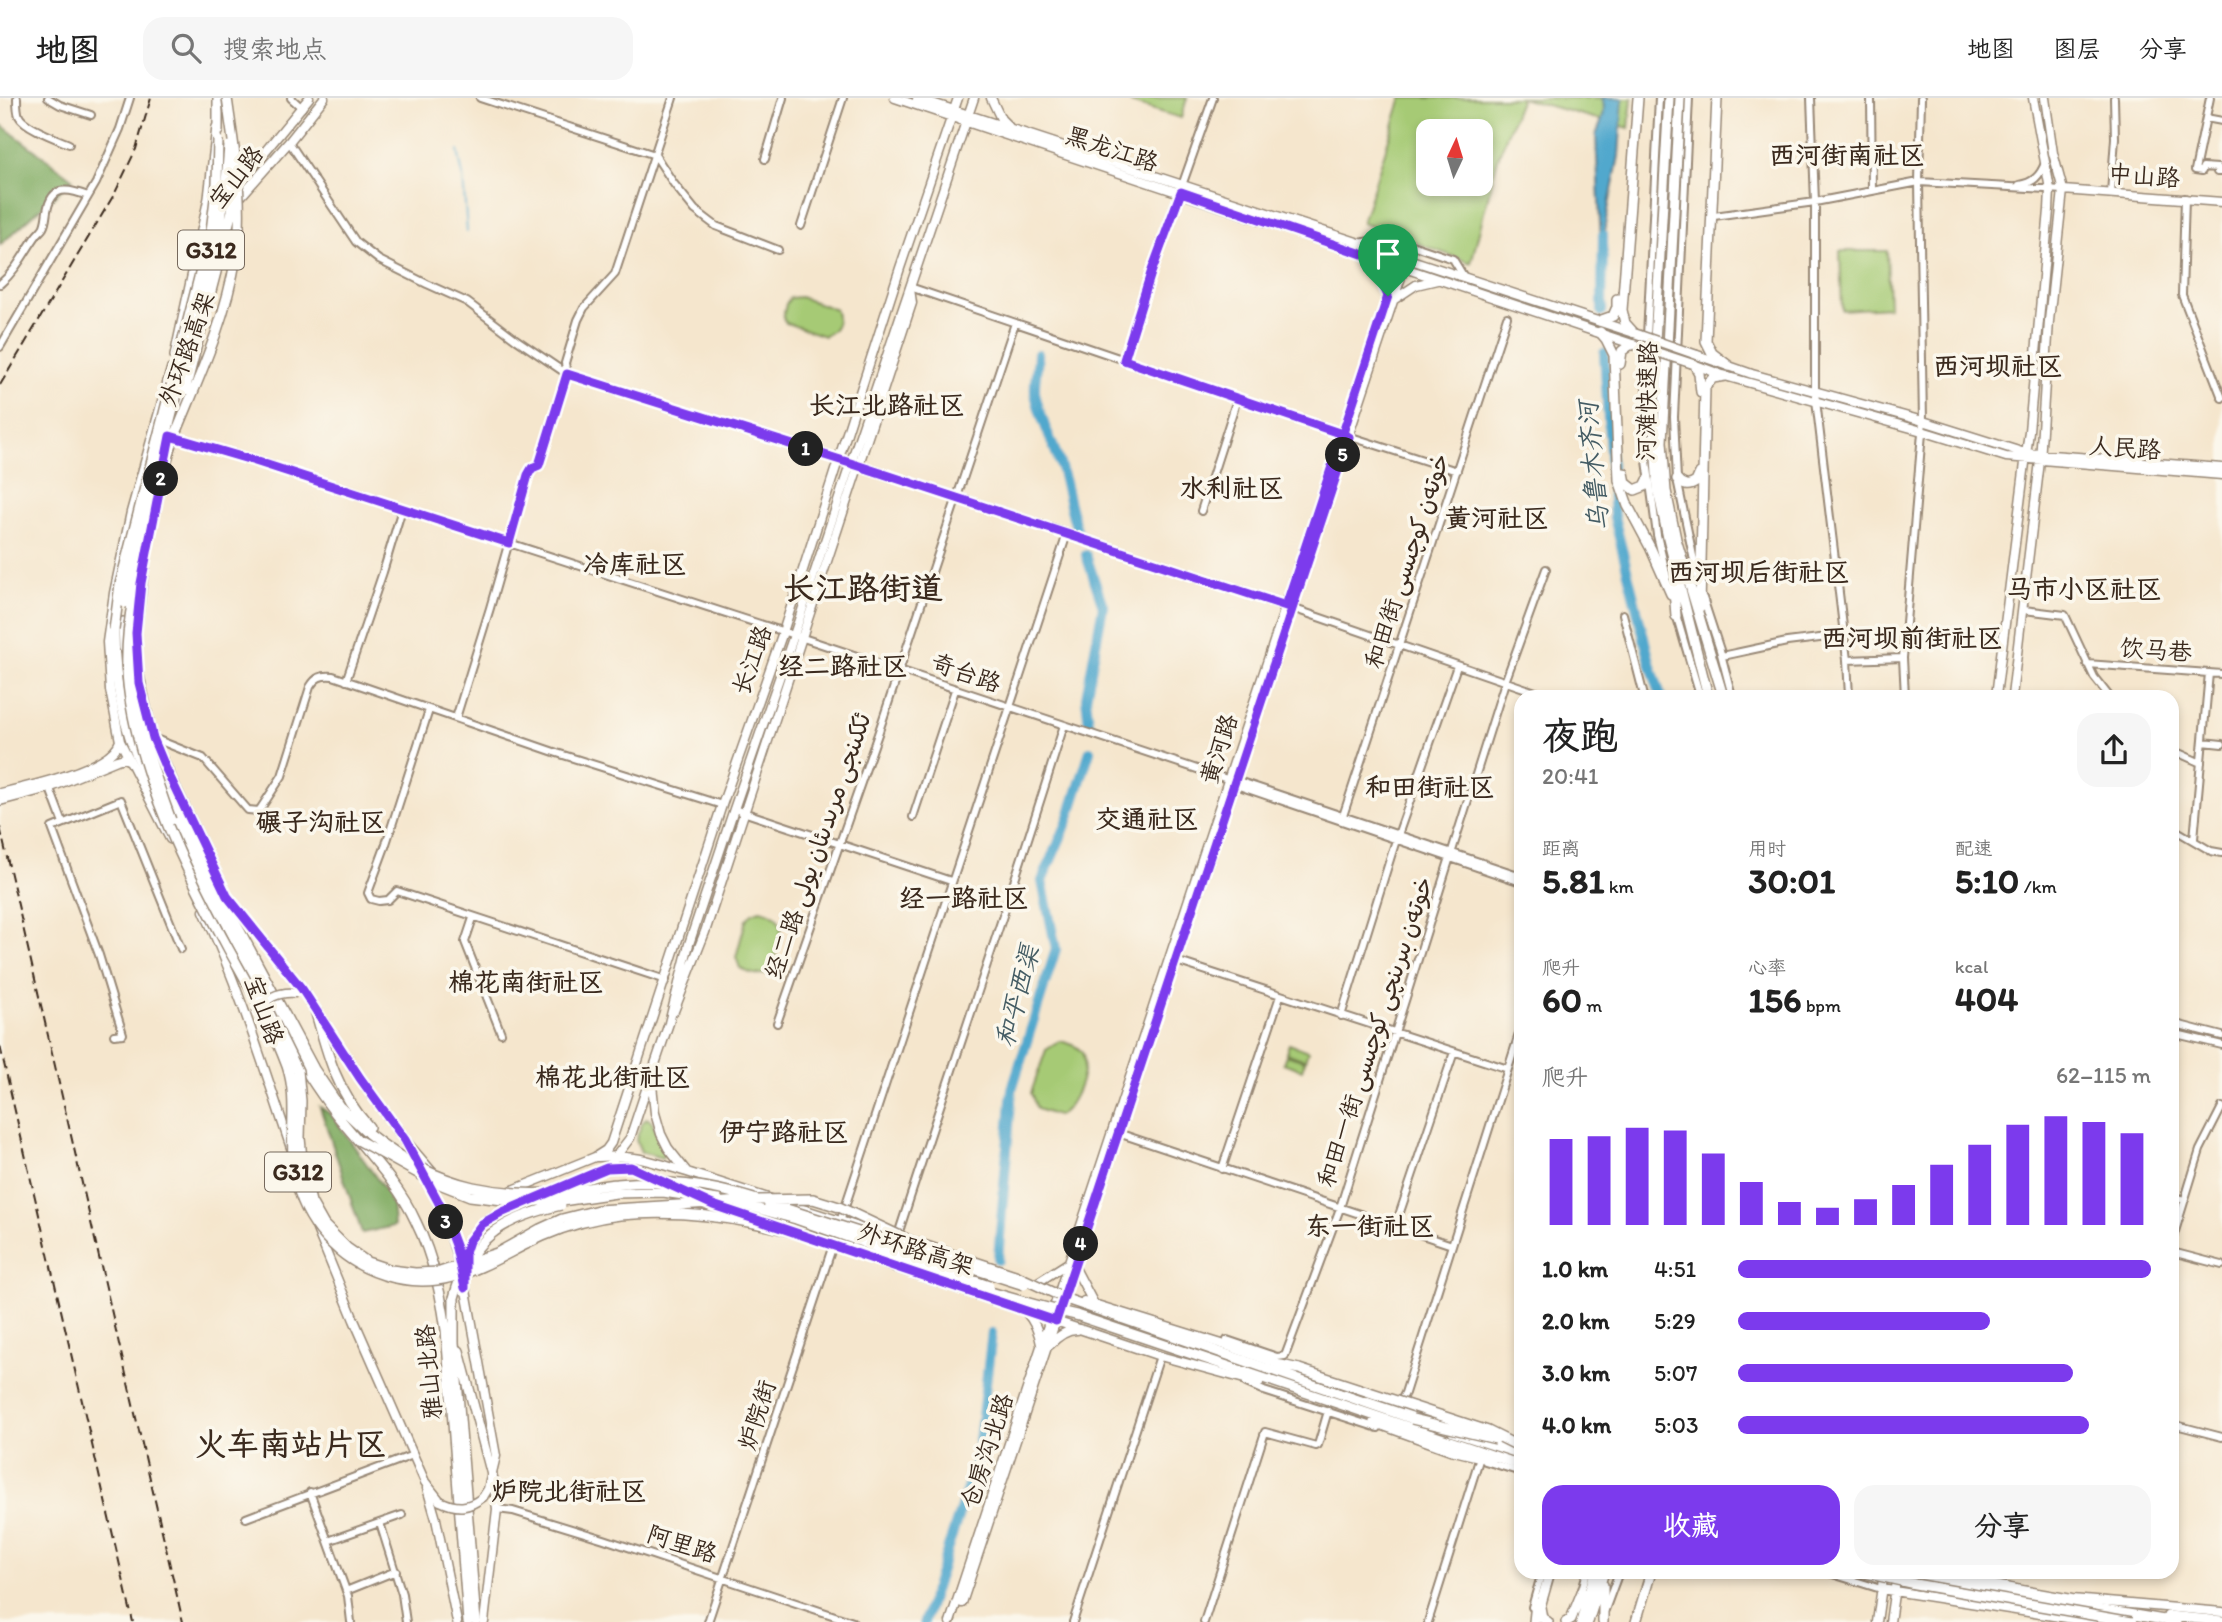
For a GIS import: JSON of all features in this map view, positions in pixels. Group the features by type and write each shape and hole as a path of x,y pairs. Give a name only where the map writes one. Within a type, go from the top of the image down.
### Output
{"highway":[{"path":"175,356 209,198 218,98"},
{"path":"230,98 226,183 219,233 127,586 123,622 125,658 142,747 314,1069 338,1106 401,1159 435,1175 473,1187 512,1192 561,1192 615,1184 693,1184 739,1194 1065,1295"},
{"name":"外环路高架","path":"230,98 244,205 242,248 229,309 178,439 139,580 132,634 133,670 157,783 183,850 214,913 275,1021 298,1071 302,1101 300,1138 303,1169 311,1202 324,1225 347,1248 367,1262 391,1270 440,1272 497,1253 562,1219 598,1210 813,1199 839,1207 911,1241 1015,1275 1412,1419 1514,1452"},
{"name":"外环路高架","path":"230,98 239,209 237,253 224,314 172,443 134,584 127,633 127,675 133,717 151,786 169,831 268,1021 289,1072 293,1101 295,1175 307,1208 320,1231 342,1254 366,1269 389,1277 442,1281 466,1274 545,1235 596,1219 621,1215 678,1213 729,1217 766,1224 1027,1304 1076,1315 1382,1418 1514,1466"},
{"path":"1599,321 1613,316 1617,307 1636,98"},
{"path":"1634,333 1625,323 1622,310 1636,98"},
{"name":"河滩快速路","path":"1669,98 1652,393 1658,489 1701,690"},
{"name":"河滩快速路","path":"1680,98 1662,442 1666,491 1676,539 1722,690"},
{"path":"1700,619 1705,387 1713,378 1727,371 1706,341 1715,98"},
{"path":"1685,352 1698,348 1702,340 1715,98"},
{"name":"雅山北路","path":"217,127 217,183 211,231 120,584 114,630 118,693 141,765 308,1074 392,1183 416,1220 440,1290 446,1330 468,1622"},
{"path":"170,436 185,390 232,211 229,140"},
{"path":"1600,332 1611,346 1614,355 1619,480 1628,506 1671,594"},
{"path":"1635,345 1625,348 1620,356 1622,467 1626,483 1632,488 1642,488 1648,480"},
{"path":"1677,479 1682,485 1690,486 1700,475 1702,383 1695,361"},
{"path":"1670,546 1676,616"},
{"path":"227,896 233,918"},
{"path":"315,1009 335,1077 351,1108 370,1132"},
{"path":"358,1140 432,1181 470,1196 562,1201 616,1193 663,1192 696,1195 743,1205 796,1219 1076,1315"},
{"path":"476,1622 454,1329 454,1298 458,1279 467,1259 481,1242 518,1217 616,1193"},
{"path":"454,1329 492,1475"},
{"path":"1281,1365 1488,1431 1514,1444"},
{"path":"1259,1383 1452,1450 1496,1461"},
{"path":"1382,1418 1514,1467"},
{"path":"1412,1419 1514,1445"},
{"path":"1532,1622 1544,1579"},
{"path":"1581,1622 1593,1579"},
{"path":"1588,1622 1602,1579"},
{"path":"1602,1621 1604,1579"},
{"path":"1634,1622 1647,1579"},
{"path":"1892,1579 2130,1618 2176,1622"},
{"path":"1933,1579 2130,1618 2222,1621"},
{"path":"1566,1622 1571,1619 1582,1592"},
{"path":"1537,1607 1542,1618 1548,1622"}],"main road":[{"name":"宝山路","path":"309,98 218,209 200,256 144,463 114,593 107,642 110,690 120,741 219,944 256,1042 316,1227 413,1455"},
{"name":"宝山路","path":"324,98 228,214 208,257 183,365 141,583 136,633 139,683 153,738 227,896 302,989 360,1078 405,1140 440,1205 456,1248 465,1288"},
{"name":"黑龙江路","path":"895,98 953,113"},
{"path":"921,99 939,98"},
{"name":"长江路","path":"612,1140 722,805 783,632 900,268 958,98"},
{"name":"长江路","path":"687,1172 668,1148 661,1134 655,1114 651,1076 689,944 734,809 798,637 910,287 974,98"},
{"path":"990,98 1001,119 1011,129"},
{"path":"1997,690 2029,431 2050,189 2033,98"},
{"path":"2013,690 2040,458 2049,321 2063,190 2053,153 2045,98"},
{"name":"黑龙江路","path":"921,99 968,119 1599,321 1685,352 1695,361"},
{"name":"黑龙江路","path":"968,119 1011,129 1401,268 1635,345 1695,361"},
{"name":"中山路","path":"2063,190 2222,202"},
{"path":"1365,255 1374,264 1391,298 1416,285 1440,280"},
{"name":"黄河路","path":"1065,1295 1071,1264 1233,782 1404,258"},
{"path":"1695,361 1816,402 2006,457 2025,456"},
{"path":"1727,371 1923,421 2025,456"},
{"name":"人民路","path":"2025,456 2222,475"},
{"name":"人民路","path":"2040,458 2222,468"},
{"path":"668,1023 705,932 798,637"},
{"path":"0,793 48,785 115,752 120,741"},
{"path":"0,801 117,760 128,760"},
{"path":"256,1042 256,1014 271,997 279,993 297,993 315,1009"},
{"path":"607,1168 630,1138 651,1076"},
{"path":"405,1140 445,1185 465,1194 489,1197 503,1194 595,1157 606,1150 612,1140"},
{"path":"612,1140 618,1155 631,1167 713,1205 1160,1356 1259,1383"},
{"path":"595,1157 639,1157 841,1220 1281,1365"},
{"path":"465,1288 465,1253 469,1241 482,1224 503,1212 607,1168 631,1167"},
{"path":"1034,1284 1071,1264 1094,1304"},
{"name":"G312","path":"465,1288 496,1456 492,1475 496,1509 485,1622"},
{"name":"仓房沟北路","path":"956,1622 1053,1320 1065,1295"},
{"path":"1024,1310 1032,1319 1045,1346 1072,1330 1083,1330"},
{"name":"仓房沟北路","path":"950,1622 1045,1346"},
{"name":"G312","path":"413,1455 425,1482 436,1519 457,1622"},
{"path":"425,1482 440,1501 465,1508 474,1505 483,1497 492,1475"},
{"path":"1877,1622 1883,1579"},
{"path":"1890,1622 1896,1579"},
{"path":"1959,1579 2072,1599 2222,1612"},
{"path":"1881,1589 2092,1622"}],"street":[{"path":"17,98 18,115 25,124 69,144"},
{"path":"48,98 92,115"},
{"path":"0,347 88,196 120,129 130,98"},
{"path":"291,98 302,108"},
{"path":"480,98 655,155 695,210 716,226 778,250"},
{"path":"456,718 530,467 539,465 567,374 565,363 578,320 584,308 615,274 673,98"},
{"path":"765,159 783,98"},
{"path":"801,226 844,98"},
{"path":"1124,360 1151,273 1213,98"},
{"path":"1659,98 1644,393 1645,446 1657,534 1676,616 1700,690"},
{"path":"1689,98 1674,418 1677,479 1701,591 1730,690"},
{"path":"1811,98 1815,202 1815,392 1849,690"},
{"path":"1871,98 1872,191"},
{"path":"1905,690 1903,658 1923,421 1919,182 1921,98"},
{"path":"2111,193 2115,138 2114,98"},
{"path":"2210,98 2194,170 2202,171 2203,167 2222,172"},
{"path":"2206,118 2222,121"},
{"path":"289,142 356,242 379,260 467,302 567,374 957,497 1529,690"},
{"path":"2010,187 2027,184 2035,179 2045,163"},
{"path":"2060,179 2077,190 2087,192"},
{"path":"1714,216 1815,202 1919,182 2063,190"},
{"path":"0,284 14,272 43,228 52,195 66,190 88,196"},
{"path":"2185,198 2182,295 2222,398"},
{"path":"1357,243 1390,237 1452,259 1465,279"},
{"path":"910,287 1346,436 1457,471"},
{"name":"和田街 خوتەن كوچىسى","path":"1343,816 1507,317"},
{"name":"经二路 ئككىنجى مرىدىئان يولى","path":"777,1023 899,671 1015,323"},
{"path":"1202,511 1237,399"},
{"name":"奇台路","path":"170,436 783,632 1397,837 1514,879"},
{"path":"346,681 402,509"},
{"name":"炉院街","path":"708,1622 1067,534"},
{"name":"和田一街 خوتەن بىرىنچى كوچىسى","path":"1227,1340 1277,1357 1285,1356 1339,1208 1505,682 1546,569"},
{"path":"2024,610 2065,615 2094,677 2104,690"},
{"path":"1623,614 1642,690"},
{"path":"1722,656 1787,642 1844,635"},
{"path":"1847,660 1903,658"},
{"name":"饮马巷","path":"2088,664 2222,674"},
{"path":"1341,1016 1397,837 1457,666"},
{"path":"2194,839 2209,673"},
{"path":"153,738 203,758 248,810 259,811 282,776 307,695 315,680 322,676 333,676 568,757 722,805"},
{"path":"913,817 955,690"},
{"path":"429,710 368,893 371,899 388,900 397,891 666,980"},
{"path":"897,1239 1064,725"},
{"path":"2203,742 2222,744"},
{"path":"2179,753 2201,763"},
{"name":"奇台路","path":"1233,782 1343,816 1397,837"},
{"path":"48,785 63,823"},
{"path":"114,1035 123,1034 99,955 52,828 121,800 181,949"},
{"path":"734,809 951,881"},
{"path":"2179,832 2211,851 2222,853"},
{"name":"奇台路","path":"1452,856 1514,874"},
{"path":"473,918 465,942 501,1033"},
{"path":"1173,960 1508,1069"},
{"path":"1222,1169 1280,996"},
{"path":"2179,1025 2222,1036"},
{"path":"2179,1036 2222,1045"},
{"path":"1398,1406 1405,1393 1514,1050"},
{"path":"1395,1227 1454,1052"},
{"path":"2179,1217 2200,1150 2222,1107"},
{"path":"1116,1133 1452,1245"},
{"path":"2179,1198 2184,1200"},
{"path":"2179,1254 2222,1265"},
{"path":"1073,1622 1160,1356"},
{"path":"1281,1365 1514,1445"},
{"path":"1231,1376 1264,1391 1479,1460 1514,1468"},
{"path":"1204,1622 1265,1432 1316,1446 1328,1411"},
{"path":"2179,1426 2222,1437"},
{"path":"246,1518 413,1455"},
{"path":"1428,1622 1479,1460"},
{"path":"310,1492 346,1591 351,1622"},
{"name":"阿里路","path":"496,1509 513,1511 853,1622"},
{"path":"328,1541 402,1515"},
{"path":"380,1523 396,1571 406,1622"},
{"path":"346,1591 396,1571"},
{"path":"1532,1622 1532,1607 1543,1579"},
{"path":"1572,1622 1585,1579"},
{"path":"1602,1621 1617,1579"},
{"path":"1849,1579 1881,1589"}],"green space":[{"path":"1132,98 1187,98 1181,118 1131,103"},
{"path":"1402,98 1521,98 1493,177 1493,119 1416,119 1416,196 1488,196 1471,263 1362,223"},
{"path":"1521,98 1632,98 1629,128"},
{"path":"0,124 73,179 0,245"},
{"path":"1840,251 1887,251 1889,307 1842,310"},
{"path":"800,297 835,309 835,328 824,336 786,323 783,318 786,304 790,298"},
{"path":"760,910 778,919 781,936 768,973 757,974 740,968 736,957 746,920 752,913"},
{"path":"1060,1041 1081,1051 1084,1067 1074,1097 1069,1106 1057,1116 1037,1109 1031,1093 1046,1050"},
{"path":"1289,1044 1308,1051 1305,1060 1286,1053"},
{"path":"1286,1055 1305,1061 1302,1070 1283,1063"},
{"path":"320,1107 332,1115 392,1200 394,1226 362,1233"},
{"path":"647,1118 652,1122 664,1153 662,1158 641,1152 636,1140 642,1123"}],"water":[{"path":"1602,98 1623,98 1619,156 1605,225 1606,247 1601,246 1596,135 1604,112"}],"waterway":[{"path":"458,151 463,176 467,232"},
{"name":"乌鲁木齐河","path":"1602,312 1603,235"},
{"name":"乌鲁木齐河","path":"1604,353 1614,517 1659,690"},
{"name":"和平西渠","path":"1038,354 1035,387 1037,401 1060,464 1078,533"},
{"name":"和平西渠","path":"1086,555 1103,606 1086,698 1089,724"},
{"name":"和平西渠","path":"998,1260 1012,1089 1056,949 1042,881 1067,823 1090,751"},
{"name":"和平西渠","path":"924,1622 977,1458 992,1333"}],"railway":[{"path":"0,385 115,193 136,149 151,98"},
{"path":"0,827 183,1622"},
{"path":"0,1046 133,1622"}],"district":[{"name":"西河街南社区","path":"1847,155"},
{"name":"西河坝社区","path":"1998,366"},
{"name":"长江北路社区","path":"887,405"},
{"name":"水利社区","path":"1232,488"},
{"name":"黄河社区","path":"1497,518"},
{"name":"冷库社区","path":"635,564"},
{"name":"西河坝后街社区","path":"1759,572"},
{"name":"长江路街道","path":"863,588"},
{"name":"马市小区社区","path":"2084,589"},
{"name":"西河坝前街社区","path":"1912,638"},
{"name":"经二路社区","path":"843,666"},
{"name":"和田街社区","path":"1430,787"},
{"name":"交通社区","path":"1147,819"},
{"name":"碾子沟社区","path":"321,822"},
{"name":"经一路社区","path":"964,898"},
{"name":"棉花南街社区","path":"526,982"},
{"name":"棉花北街社区","path":"613,1077"},
{"name":"伊宁路社区","path":"784,1132"},
{"name":"东一街社区","path":"1370,1226"},
{"name":"火车南站片区","path":"291,1444"},
{"name":"炉院北街社区","path":"569,1491"}],"route":[{"path":"1388,296 1342,434 1286,606 957,497 567,374 539,465 532,468 528,475 509,543 170,436 141,583 136,633 139,683 153,738 227,896 302,989 360,1078 405,1140 440,1205 456,1248 465,1288 465,1253 469,1241 482,1224 503,1212 607,1168 631,1167 713,1205 1056,1321 1349,437 1342,434 1290,416 1124,360 1151,273 1181,192 1365,255 1374,264 1388,296"}]}
